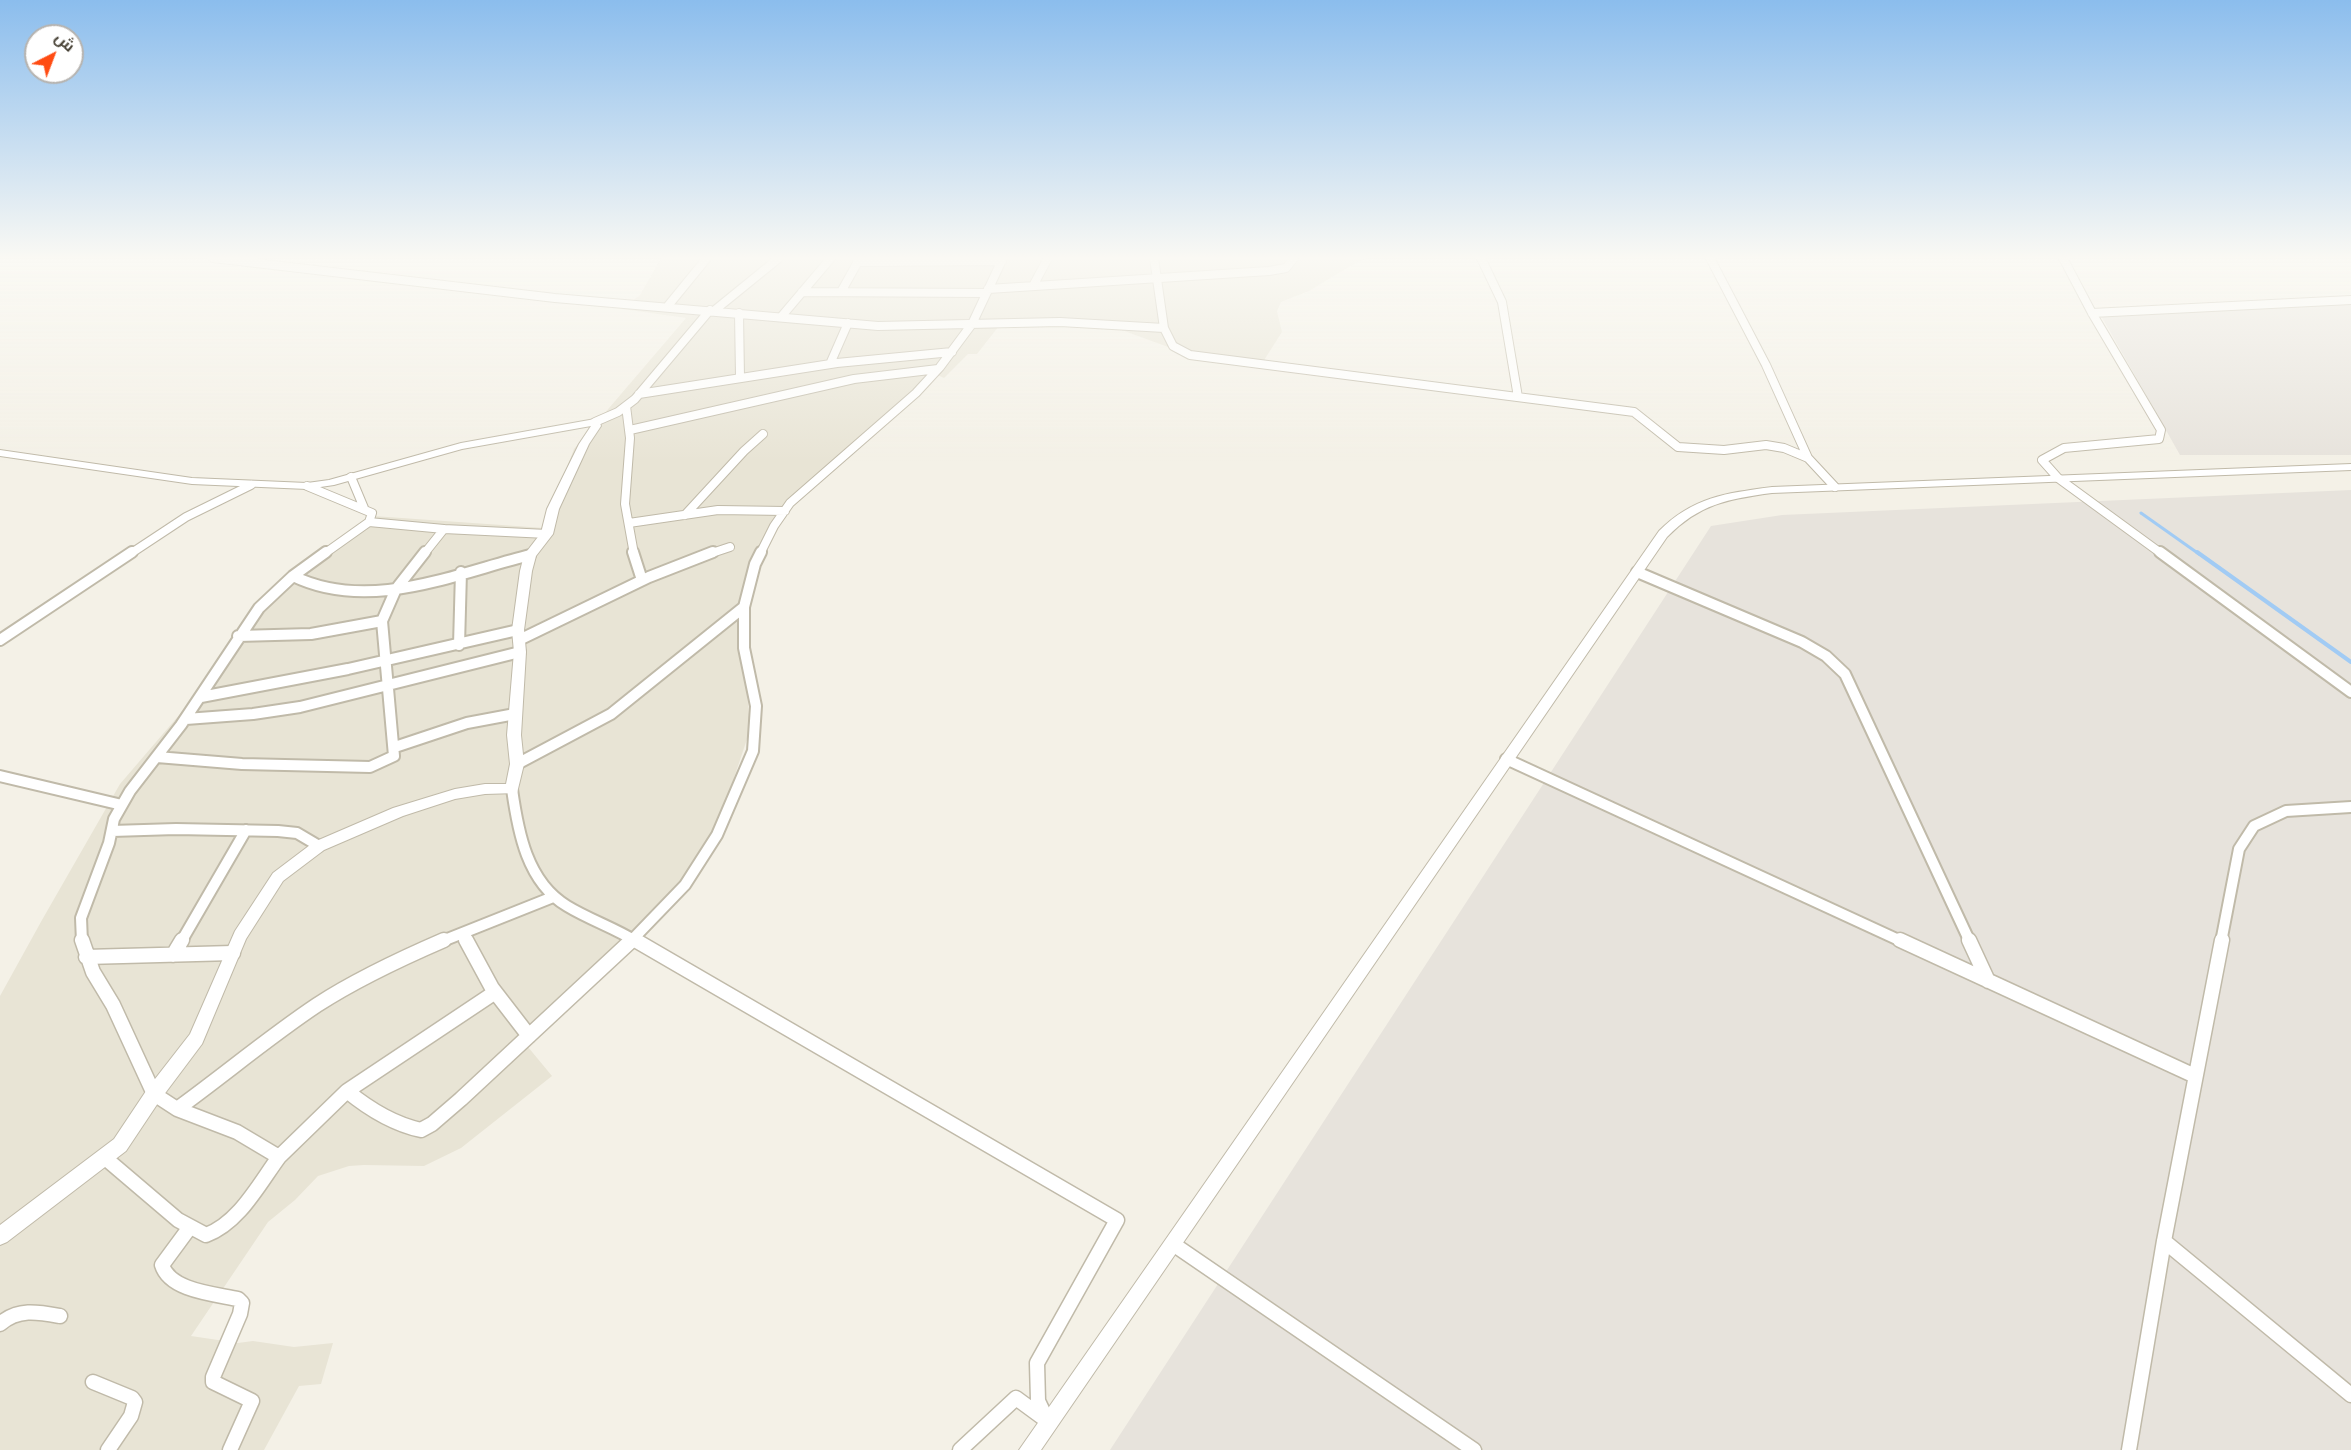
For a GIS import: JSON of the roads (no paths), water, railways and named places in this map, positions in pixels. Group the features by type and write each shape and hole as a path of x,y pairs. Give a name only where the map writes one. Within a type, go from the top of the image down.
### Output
{"street":[{"path":"0,453 192,481 307,486 351,477 461,446 595,422 626,406 639,394 698,326"},
{"path":"739,326 740,378"},
{"path":"830,364 847,326"},
{"path":"876,326 894,326"},
{"path":"347,1091 363,1105 385,1117 421,1130 432,1124 633,939 685,885 717,835 753,751 756,706 744,648 744,607 755,564 774,525 785,511 833,464 916,393 952,352 971,326"},
{"path":"1124,326 1164,328 1173,346 1190,356 1634,412 1678,447 1724,450 1766,445 1784,448 1808,458"},
{"path":"1507,326 1518,397"},
{"path":"1745,326 1808,458 1835,487"},
{"path":"2100,326 2158,423 2161,435 2159,439 2146,442 2064,448 2042,460 2058,478 2351,692"},
{"path":"639,394 830,364 952,352"},
{"path":"630,430 854,379 938,369"},
{"path":"626,406 631,421 625,497 633,555 642,580"},
{"path":"595,422 596,426 584,444 554,509 547,534 530,555 519,641 515,714 517,764 512,789 521,843 553,897 633,939 1117,1220 1037,1363 1038,1401 1048,1422"},
{"path":"685,514 763,434"},
{"path":"1029,1450 1506,759 1674,521 1714,499 1745,493 1835,487 2351,467"},
{"path":"351,477 364,508"},
{"path":"0,640 181,520 251,485"},
{"path":"279,1157 237,1132 177,1109 154,1094 113,1005 82,946 81,918 114,819 130,791 201,697 238,636 259,608 293,576 369,522 372,513 364,508 307,486"},
{"path":"629,523 718,510 785,511"},
{"path":"369,522 444,529 547,534"},
{"path":"157,757 242,764 370,767 394,756 382,621 396,589 444,529"},
{"path":"186,718 253,714 300,707 389,686 519,641 642,580 730,547"},
{"path":"293,576 318,587 340,591 396,589 530,555"},
{"path":"459,645 461,572"},
{"path":"1637,572 1803,642 1826,656 1845,674 1988,981"},
{"path":"517,764 611,714 699,640 744,607"},
{"path":"238,636 311,634 382,621"},
{"path":"201,697 251,689 459,645 519,641"},
{"path":"395,747 467,723 515,714"},
{"path":"1506,759 2195,1076"},
{"path":"0,776 122,805"},
{"path":"0,1236 120,1145 154,1094 196,1039 240,936 278,877 319,846 398,812 455,794 485,789 512,789"},
{"path":"2129,1450 2164,1240 2239,849 2254,826 2286,811 2351,807"},
{"path":"111,831 246,830 297,833 319,846"},
{"path":"173,955 246,830"},
{"path":"177,1109 212,1086 297,1019 335,994 394,963 553,897"},
{"path":"463,933 478,970 529,1036"},
{"path":"87,957 233,953"},
{"path":"104,1157 178,1220 206,1234 222,1227 241,1207 279,1157 347,1091 494,993"},
{"path":"190,1227 162,1265 164,1274 193,1289 238,1299 242,1303 240,1314 213,1377 213,1382 218,1387 252,1401 230,1450"},
{"path":"2164,1240 2351,1395"},
{"path":"1173,1244 1474,1450"},
{"path":"0,1324 9,1316 19,1312 60,1316"},
{"path":"93,1382 132,1398 135,1402 131,1416 108,1450"},
{"path":"960,1450 1016,1398 1048,1422"}],"waterway":[{"path":"2141,513 2199,554"},
{"path":"2197,552 2351,662"}]}
